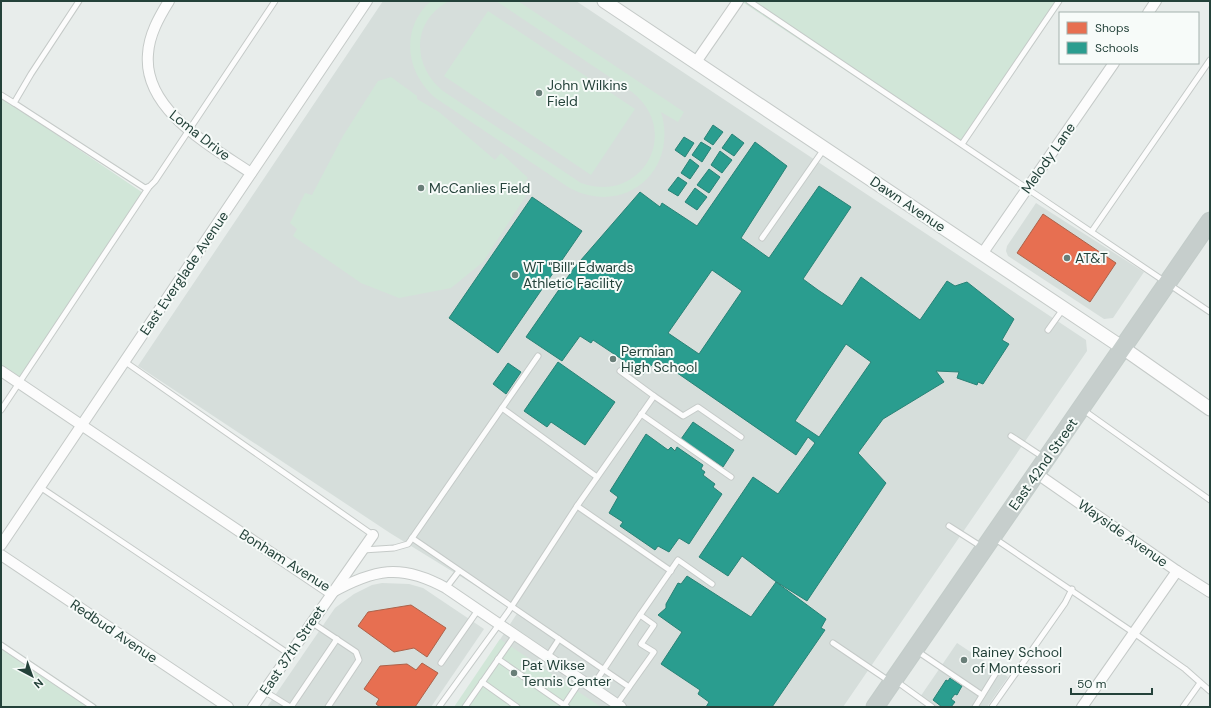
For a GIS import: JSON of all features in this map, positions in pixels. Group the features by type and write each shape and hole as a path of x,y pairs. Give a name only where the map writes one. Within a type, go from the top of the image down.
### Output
{"highway":[{"name":"East 42nd Street","path":"875,707 1210,221"}],"street":[{"name":"Loma Drive","path":"169,1 154,30 149,44 148,70 152,83 164,105 189,129 251,173"},
{"name":"East Everglade Avenue","path":"1,545 367,1"},
{"name":"Dawn Avenue","path":"604,1 1063,308 1210,409"},
{"path":"696,62 738,1"},
{"path":"1149,12 1156,1"},
{"name":"Melody Lane","path":"982,254 1113,64"},
{"name":"Bonham Avenue","path":"1,371 331,593 363,576 390,572 418,575 446,588 548,656 619,706"},
{"name":"Wayside Avenue","path":"1036,473 1177,571 1210,592"},
{"name":"East 37th Street","path":"253,707 373,534"},
{"name":"Redbud Avenue","path":"1,555 228,707"},
{"path":"1082,707 1177,571"}],"lane":[{"path":"14,103 31,74 79,1"},
{"path":"1,410 275,1"},
{"path":"749,1 1168,282 1210,312"},
{"path":"962,144 1059,1"},
{"path":"1092,231 1210,60"},
{"path":"1,95 140,186 145,188 149,187"},
{"path":"762,238 824,148"},
{"path":"1048,330 1063,308"},
{"path":"362,550 394,548 408,544 538,356"},
{"path":"124,361 373,534"},
{"path":"620,371 683,416 698,407 741,437"},
{"path":"439,707 511,607 577,506 654,396"},
{"path":"502,408 598,477"},
{"path":"1081,408 1210,500"},
{"path":"641,414 731,477"},
{"path":"1011,436 1046,459"},
{"path":"40,487 289,654"},
{"path":"577,506 671,571"},
{"path":"949,526 988,543 1072,589 1185,669 1210,691"},
{"path":"412,538 629,687"},
{"path":"592,687 678,560 712,584"},
{"path":"446,588 459,571"},
{"path":"992,707 1065,603 1072,589"},
{"path":"441,663 478,610"},
{"path":"619,706 629,687 654,652 641,644 654,625 640,615"},
{"path":"311,622 356,652 359,660 328,707"},
{"path":"465,707 515,635"},
{"path":"548,656 559,639"},
{"path":"264,691 290,707 337,640"},
{"path":"833,643 932,707"},
{"path":"1,645 93,707"},
{"path":"915,649 982,695"},
{"path":"498,659 565,706 581,680"},
{"path":"975,707 996,673"},
{"path":"482,682 517,707"},
{"path":"1183,707 1200,683"}],"shaded area":[{"name":"Permian High School","path":"383,1 576,1 1086,340 1087,351 843,707 456,707 518,612 390,533 138,366"},
{"path":"1036,203 1144,272 1113,318 1104,319 1008,256 1006,251 1007,246"},
{"path":"382,583 409,584 423,588 484,629 431,707 267,707 335,608 354,594 372,585"},
{"name":"Rainey School of Montessori","path":"957,643 1008,677 987,707 928,707 918,700"}],"green space":[{"path":"431,1 449,1 437,10 428,20 422,32 420,44 421,57 426,69 433,81 443,91 581,183 603,187 621,184 637,174 648,161 654,144 654,126 647,108 632,92 496,1 518,1 684,112 678,122 661,112 664,134 662,153 654,170 642,184 626,193 608,197 589,195 568,187 437,99 418,77 410,51 414,25 421,12"},
{"path":"741,1 1061,1 961,147"},
{"name":"John Wilkins Field","path":"488,11 635,109 591,175 444,76"},
{"name":"McCanlies Field","path":"391,77 417,96 417,99 439,112 495,160 501,153 528,178 523,185 529,191 483,262 451,288 399,298 361,283 293,236 297,229 290,223 305,193 312,195 343,136 378,81"},
{"path":"1,97 146,195 19,383 1,371"},
{"name":"Pat Wikse Tennis Center","path":"500,639 601,707 454,707"},
{"path":"1,641 99,707 1,707"}],"building: Shops":[{"name":"AT&T","path":"1043,214 1116,263 1090,302 1017,253"},
{"path":"411,605 446,628 427,657 414,648 394,652 358,626 368,612"},
{"path":"422,663 438,673 415,707 380,707 376,704 379,699 364,689 380,666 407,664 416,670"}],"building: Schools":[{"path":"713,125 723,132 713,145 704,139"},
{"path":"732,134 744,143 734,156 722,148"},
{"path":"684,137 694,143 685,157 675,150"},
{"path":"701,142 711,148 702,162 692,155"},
{"name":"Permian High School","path":"755,142 787,166 741,238 769,258 819,186 851,207 803,279 818,290 842,306 861,277 920,320 947,281 955,286 967,282 1014,319 1002,340 1009,344 983,384 978,382 977,385 957,378 959,372 936,371 944,382 883,419 858,453 886,483 807,601 775,581 742,556 728,576 699,557 753,477 778,494 815,443 808,437 796,455 657,359 644,374 593,340 591,343 580,336 562,361 526,337 574,268 640,192 660,207 662,203 697,226","holes":["712,270 742,291 699,354 668,333","846,344 871,362 819,437 795,421"]},
{"path":"720,151 732,160 722,173 711,165"},
{"path":"690,159 699,166 690,179 681,173"},
{"path":"709,169 720,177 709,193 697,185"},
{"path":"678,177 687,183 678,196 668,190"},
{"path":"695,188 707,197 697,210 685,202"},
{"name":"WT \"Bill\" Edwards Athletic Facility","path":"532,197 582,231 498,353 449,318"},
{"path":"558,362 615,402 585,445 551,422 547,427 524,411"},
{"path":"508,363 521,372 506,394 493,384"},
{"path":"693,422 734,450 723,467 681,439"},
{"path":"646,434 668,450 671,447 675,451 677,447 703,465 701,469 705,472 703,475 715,484 713,487 722,494 689,544 679,538 669,552 658,546 655,550 620,526 623,522 609,513 618,497 610,491"},
{"path":"687,576 751,617 776,582 826,619 821,628 825,630 772,707 706,707 709,702 698,694 700,690 661,664 682,632 658,615 666,608 666,604 678,583 681,584"},
{"path":"950,678 962,686 957,695 955,694 951,699 955,702 951,707 942,707 933,700 946,680 948,681"}],"place":[{"name":"John Wilkins Field","path":"539,93"},
{"name":"McCanlies Field","path":"421,188"},
{"name":"AT&T","path":"1067,258"},
{"name":"WT \"Bill\" Edwards Athletic Facility","path":"515,275"},
{"name":"Permian High School","path":"613,359"},
{"name":"Rainey School of Montessori","path":"964,660"},
{"name":"Pat Wikse Tennis Center","path":"514,673"}]}
